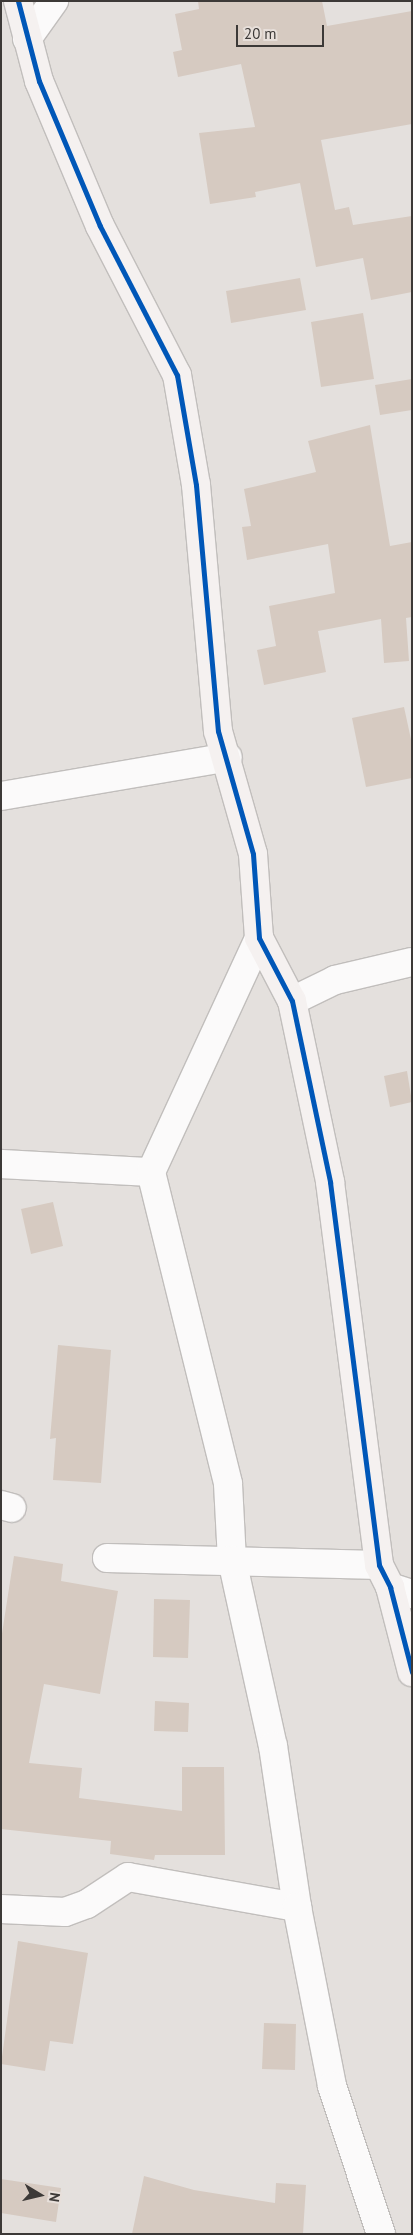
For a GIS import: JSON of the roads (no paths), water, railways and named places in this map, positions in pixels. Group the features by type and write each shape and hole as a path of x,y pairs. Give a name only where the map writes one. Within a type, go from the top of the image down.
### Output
{"street":[{"path":"18,1 38,81 100,226 177,375 196,485 213,692 218,731 228,757 253,854 259,938 292,1001 330,1182 393,1582 412,1672"},
{"path":"27,39 54,1"},
{"path":"1,796 228,757"},
{"path":"259,938 151,1172 228,1484 232,1560 273,1746 297,1907 332,2086 381,2234"},
{"path":"292,1001 336,980 412,962"},
{"path":"1,1164 151,1172"},
{"path":"107,1558 232,1560 393,1582"},
{"path":"1,1909 65,1912 87,1904 128,1877 297,1907"}]}
